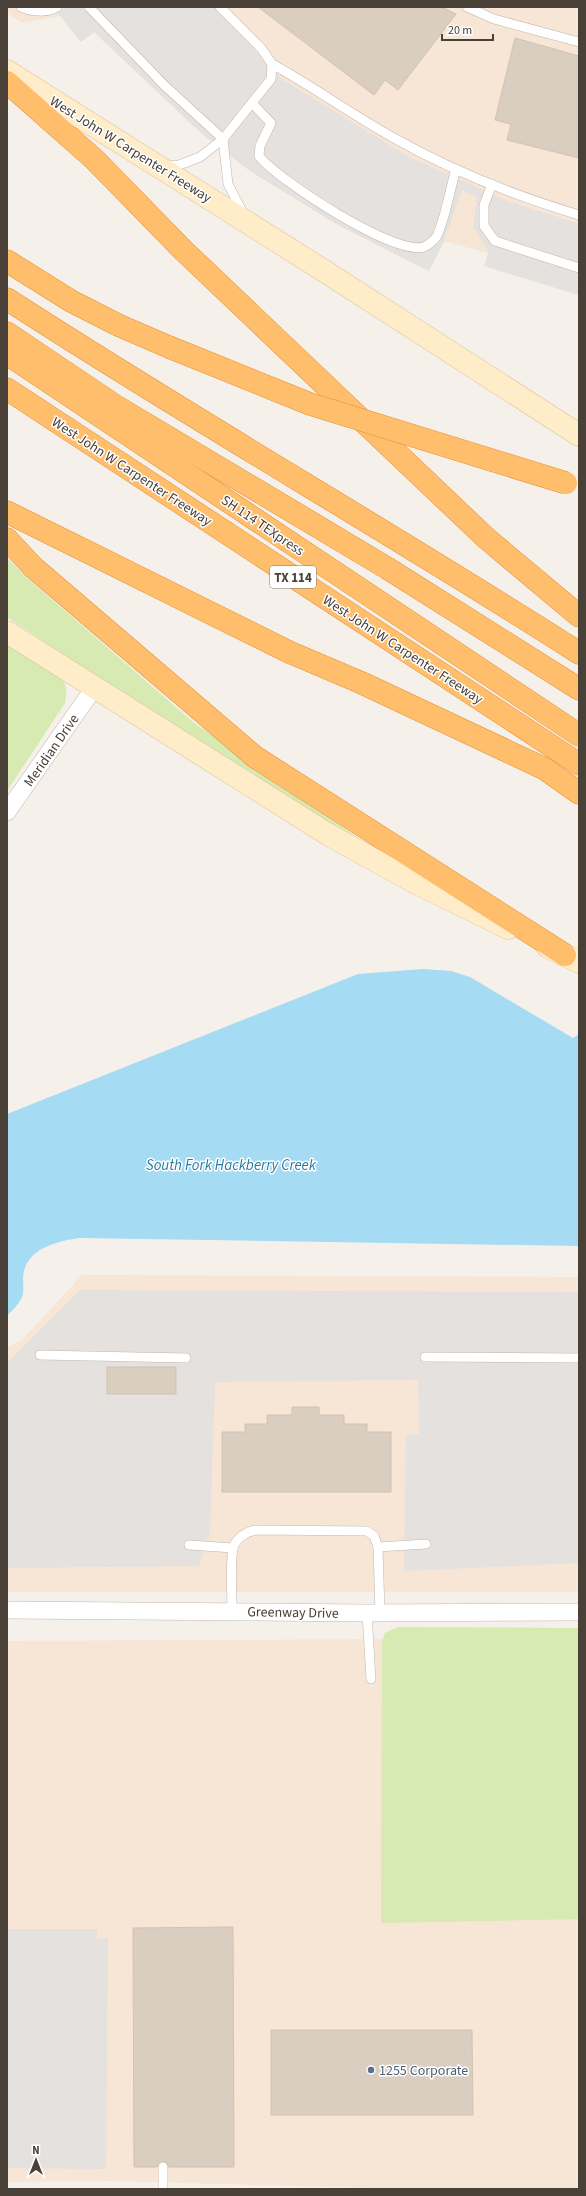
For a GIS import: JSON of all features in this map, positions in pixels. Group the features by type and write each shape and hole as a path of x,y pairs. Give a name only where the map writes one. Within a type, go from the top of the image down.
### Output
{"highway":[{"path":"7,82 94,159 184,251 486,538 579,616"},
{"path":"7,261 71,301 118,325 310,404 572,486"},
{"path":"7,299 127,377 484,592 579,653"},
{"name":"SH 114 TEXpress","path":"7,333 114,405 387,568 579,689"},
{"name":"SH 114 TEXpress","path":"7,354 579,735"},
{"name":"West John W Carpenter Freeway","path":"7,389 579,764"},
{"path":"7,512 289,652 362,682 545,769 579,793"},
{"path":"7,539 33,566 255,757 572,959"}],"main road":[{"name":"West John W Carpenter Freeway","path":"7,71 579,435"},
{"path":"7,632 329,835 418,884 572,959"}],"street":[{"name":"Meridian Drive","path":"7,812 94,688"},
{"name":"Greenway Drive","path":"7,1610 373,1613 579,1612"}],"lane":[{"path":"21,7 29,11 52,10 57,7"},
{"path":"89,7 164,85 222,139 228,184 248,223"},
{"path":"220,7 261,48 272,64 393,138 456,169 492,184 534,201 579,215"},
{"path":"467,7 494,19 579,42"},
{"path":"158,166 179,166 200,157 222,139 271,79 272,64"},
{"path":"252,103 271,123 260,146 259,156 265,164 289,183 357,225 395,244 415,249 426,246 436,237 456,169"},
{"path":"492,184 484,205 484,226 495,241 579,268"},
{"path":"40,1355 186,1358"},
{"path":"425,1357 579,1358"},
{"path":"232,1611 234,1548 239,1538 248,1531 367,1531 374,1536 378,1547 373,1613 371,1679"},
{"path":"378,1547 426,1544"},
{"path":"189,1545 234,1548"},
{"path":"163,2167 163,2189"}],"shaded area":[{"path":"7,7 579,7 579,295 484,266 488,253 444,241 429,271 338,225 250,171 202,134 94,32 81,42 60,16 22,23 7,13"},
{"path":"53,7 214,7 283,80 411,158 505,200 579,224 579,295 484,266 489,253 473,227 477,197 462,190 444,241 429,271 338,225 250,171 202,134 94,32 81,42"},
{"path":"82,1275 579,1277 579,1592 7,1592 7,1347 21,1341"},
{"path":"80,1290 579,1292 579,1563 404,1571 406,1435 419,1434 418,1380 215,1382 210,1532 199,1566 7,1568 7,1363"},
{"path":"393,1639 579,1915 579,2189 402,2189 111,2181 7,2182 7,1641"},
{"path":"7,1929 97,1929 97,1939 108,1938 106,2169 7,2168"}],"green space":[{"path":"7,558 26,577 193,722 381,854 228,763 7,617"},
{"path":"7,642 55,672 65,684 66,691 65,703 7,791"},
{"path":"398,1627 579,1628 579,1919 381,1923 382,1642 385,1633"}],"water":[{"name":"South Fork Hackberry Creek","path":"423,969 451,971 470,977 573,1038 579,1034 579,1246 80,1238 55,1243 32,1256 24,1271 21,1299 7,1316 7,1114 358,974"}],"building":[{"path":"258,7 442,7 456,14 398,90 385,80 374,95"},
{"path":"515,38 579,56 579,158 507,140 511,124 495,120"},
{"path":"107,1367 176,1367 176,1394 107,1394"},
{"path":"292,1407 319,1407 319,1415 344,1415 344,1424 367,1424 367,1432 391,1432 391,1492 222,1492 222,1432 245,1432 245,1424 267,1424 267,1415 292,1415"},
{"path":"233,1927 234,2167 169,2167 166,2162 163,2161 157,2167 134,2167 133,1928"},
{"path":"271,2030 472,2030 473,2115 271,2115"}],"place":[{"name":"1255 Corporate","path":"371,2070"}]}
